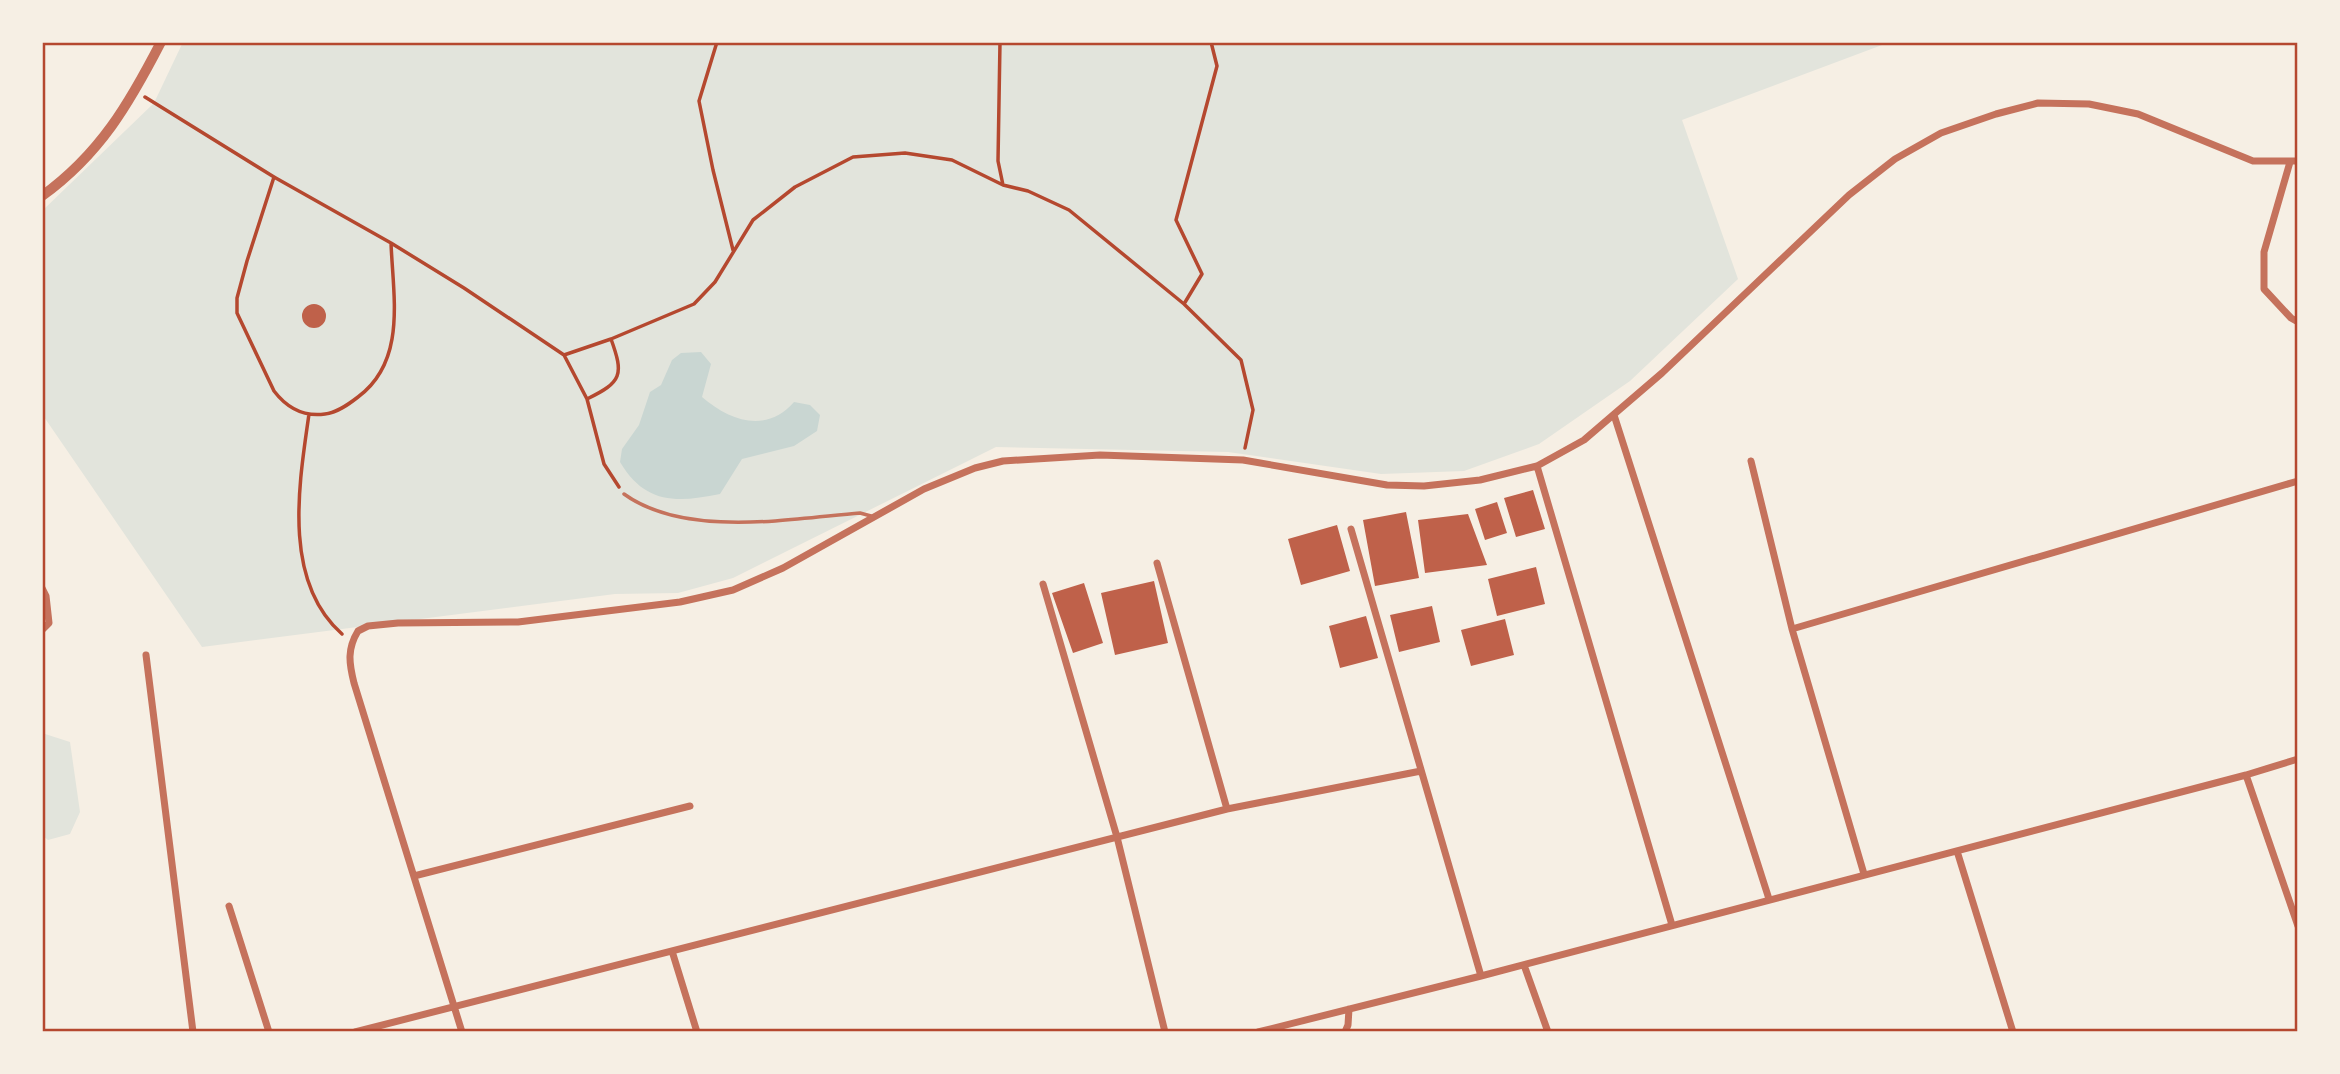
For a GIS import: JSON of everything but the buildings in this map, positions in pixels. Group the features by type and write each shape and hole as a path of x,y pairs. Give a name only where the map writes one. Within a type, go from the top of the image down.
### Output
{"street":[{"path":"42,196 66,178 107,135 136,92 161,42"},
{"path":"462,1032 354,683 349,649 358,631 368,626 398,623 518,622 656,606 733,590 783,568 924,489 975,468 1003,461 1100,455 1244,460 1387,485 1424,486 1480,480 1537,466 1584,440 1614,415 1662,373 1849,195 1895,159 1941,133 2038,103 2089,104 2138,114 2253,161 2294,161 2264,252 2264,289 2298,322"},
{"path":"1614,415 1769,899"},
{"path":"1751,461 1792,629 1864,874"},
{"path":"1537,466 1672,925"},
{"path":"1792,629 2298,481"},
{"path":"1351,529 1481,976"},
{"path":"1157,563 1227,809"},
{"path":"1043,583 1117,837 1165,1032"},
{"path":"42,588 46,596 49,623 42,630"},
{"path":"146,655 193,1032"},
{"path":"1258,1032 1524,965 2298,759"},
{"path":"355,1032 1227,809 1421,771"},
{"path":"2245,775 2298,926"},
{"path":"414,876 690,806"},
{"path":"1957,850 2013,1032"},
{"path":"229,906 269,1032"},
{"path":"672,951 697,1032"},
{"path":"1524,965 1548,1032"},
{"path":"1345,1032 1349,1009"}],"lane":[{"path":"624,495 660,514 689,520 738,522 860,513 873,517"}],"path":[{"path":"718,42 699,101 734,251"},
{"path":"1000,42 998,160 1003,185"},
{"path":"1184,304 1202,274 1176,220 1217,66 1210,42"},
{"path":"136,92 274,177 391,243 564,355 587,400 604,464 624,495"},
{"path":"564,355 611,339 694,304 715,282 753,220 795,187 853,157 905,153 952,160 1003,185 1028,191 1069,210 1184,304 1241,360 1253,410 1244,460"},
{"path":"274,177 247,261 237,298 237,313 274,391 288,405 309,414 327,414 346,406 368,391 383,373 393,346 395,316 391,243"},
{"path":"587,400 610,387 618,373 620,363 611,339"},
{"path":"309,414 299,502 302,554 308,583 315,600 326,618 352,640"}],"shaded area":[{"path":"183,42 1890,42 1682,120 1738,279 1630,381 1539,444 1464,471 1381,474 1228,452 996,447 733,578 678,593 615,594 202,647 42,414 42,211 154,103"},
{"path":"701,352 711,364 702,397 713,405 736,418 760,421 783,412 794,402 810,405 820,415 817,431 794,446 742,459 720,494 689,499 663,497 640,486 630,476 620,462 622,449 639,425 650,392 661,385 672,360 681,353"},
{"path":"42,733 70,742 80,812 70,834 48,840 42,835"}]}
